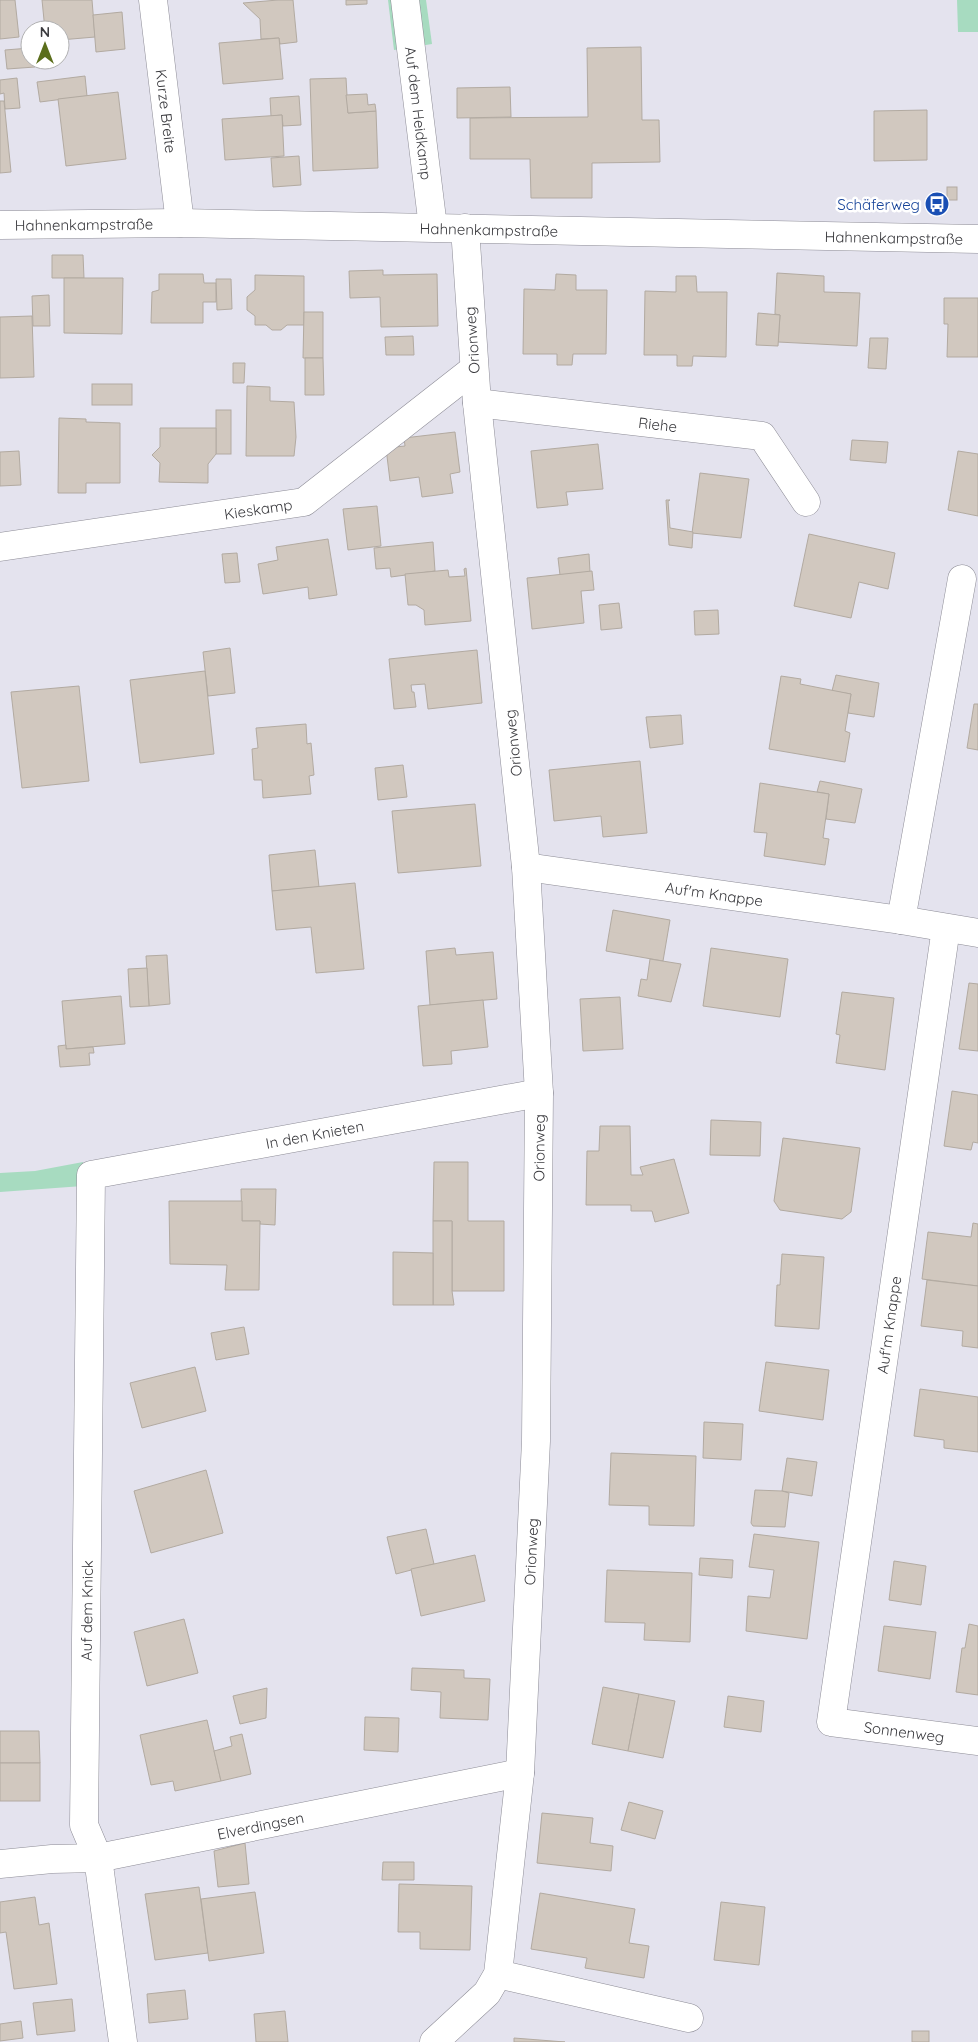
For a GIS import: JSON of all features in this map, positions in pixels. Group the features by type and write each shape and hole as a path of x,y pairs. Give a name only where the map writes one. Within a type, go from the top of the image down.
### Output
{"street":[{"name":"Kurze Breite","path":"153,0 180,223"},
{"name":"Auf dem Heidkamp","path":"405,0 433,227"},
{"name":"Hahnenkampstraße","path":"0,225 180,223 978,238"},
{"name":"Orionweg","path":"434,2042 487,1993 498,1974 520,1773 536,1441 539,1093 526,867 477,403 465,228"},
{"name":"Kieskamp","path":"0,547 304,502 474,369"},
{"name":"Riehe","path":"477,403 762,436 806,502"},
{"path":"901,920 962,579"},
{"name":"Auf'm Knappe","path":"526,867 901,920 978,933"},
{"name":"Auf'm Knappe","path":"831,1722 946,928"},
{"name":"In den Knieten","path":"91,1175 539,1093"},
{"name":"Auf dem Knick","path":"91,1175 84,1825 98,1858 123,2042"},
{"name":"Sonnenweg","path":"831,1722 978,1741"},
{"name":"Elverdingsen","path":"0,1864 52,1859 98,1858 520,1773"},
{"path":"498,1974 689,2018"}],"green space":[{"path":"388,0 426,0 432,44 394,50"},
{"path":"957,0 978,0 978,32 958,32"},
{"path":"83,1162 83,1186 0,1192 0,1173 35,1171"}],"building":[{"path":"0,0 15,0 19,37 0,39"},
{"path":"42,0 92,0 95,37 70,39 70,20 44,20"},
{"path":"293,0 297,42 280,44 279,38 261,39 260,19 243,3"},
{"path":"346,0 367,0 367,4 346,5"},
{"path":"122,12 125,49 96,52 93,15"},
{"path":"279,38 283,79 223,84 219,43"},
{"path":"641,47 642,120 659,120 660,162 592,163 592,198 531,198 530,159 470,159 470,118 588,117 587,48"},
{"path":"20,49 20,68 7,69 5,50"},
{"path":"85,76 87,96 40,102 37,82"},
{"path":"17,78 20,108 5,109 4,93 0,94 0,80"},
{"path":"346,78 348,113 376,111 378,168 313,171 310,79"},
{"path":"510,87 511,117 457,118 457,88"},
{"path":"118,92 126,159 66,166 58,99"},
{"path":"367,94 368,105 375,104 376,111 348,113 346,95"},
{"path":"299,96 301,125 283,126 282,115 271,116 270,98"},
{"path":"0,101 4,101 11,172 0,173"},
{"path":"927,110 927,160 874,161 874,111"},
{"path":"282,115 284,156 225,160 222,119"},
{"path":"299,156 301,185 273,187 271,158"},
{"path":"947,187 957,187 957,200 947,200"},
{"path":"52,255 83,255 84,278 52,278"},
{"path":"383,270 383,275 437,274 438,326 381,327 380,297 350,298 349,271"},
{"path":"777,273 824,276 824,292 860,293 857,346 778,342 780,315 775,314"},
{"path":"159,274 203,274 204,283 216,283 216,302 203,302 203,323 151,323 152,292 159,290"},
{"path":"556,274 576,275 576,290 607,290 606,354 573,354 572,365 557,365 557,354 523,354 524,289 555,290"},
{"path":"255,275 304,276 304,325 287,325 281,330 272,330 266,325 255,325 255,316 247,310 247,297 255,290"},
{"path":"676,276 696,276 697,292 727,292 726,357 693,356 692,366 677,366 677,355 644,355 645,291 676,292"},
{"path":"64,278 123,278 122,334 64,333"},
{"path":"216,279 231,279 232,309 217,310"},
{"path":"49,295 50,326 33,326 32,296"},
{"path":"944,298 978,298 978,357 947,357 948,324 944,324"},
{"path":"304,312 323,312 323,358 303,358"},
{"path":"758,313 780,315 778,346 756,345"},
{"path":"32,316 34,377 0,378 0,317"},
{"path":"413,336 414,355 386,355 385,337"},
{"path":"870,338 888,338 886,369 868,368"},
{"path":"305,358 323,358 324,395 305,395"},
{"path":"233,363 245,363 244,383 233,383"},
{"path":"92,384 132,384 132,405 92,405"},
{"path":"247,386 270,387 270,401 294,402 296,437 294,456 246,456"},
{"path":"216,410 231,410 231,454 216,454"},
{"path":"59,418 86,419 86,422 120,423 120,483 86,483 86,493 58,493"},
{"path":"160,428 216,428 216,454 208,464 208,483 159,482 160,463 152,455 160,447"},
{"path":"455,432 460,472 450,474 453,493 422,497 419,477 390,481 386,448 405,446 404,438"},
{"path":"852,440 888,442 886,463 850,460"},
{"path":"598,444 603,489 566,492 568,505 537,508 531,451"},
{"path":"19,451 21,485 0,486 0,452"},
{"path":"958,451 978,454 978,516 948,510"},
{"path":"700,473 749,479 741,538 692,533"},
{"path":"666,500 670,500 668,501 670,528 693,532 692,548 669,545"},
{"path":"377,506 381,546 348,550 343,509"},
{"path":"809,534 895,553 888,589 859,582 851,618 794,606"},
{"path":"328,539 337,595 309,599 308,587 263,594 258,564 278,560 276,547"},
{"path":"433,542 435,571 391,577 390,568 376,569 374,548"},
{"path":"237,553 240,582 225,583 222,554"},
{"path":"589,554 590,572 560,575 558,558"},
{"path":"466,568 471,621 425,625 424,610 416,605 408,605 405,574 448,570 449,577 465,576 464,569"},
{"path":"592,571 594,590 581,591 584,623 532,629 527,578"},
{"path":"619,603 622,628 601,630 599,605"},
{"path":"718,610 719,634 695,635 694,611"},
{"path":"230,648 235,693 208,696 203,652"},
{"path":"477,650 482,703 428,709 425,684 411,685 416,707 394,709 389,659"},
{"path":"205,671 214,754 140,763 130,680"},
{"path":"836,675 879,683 874,717 848,713 851,694 832,691"},
{"path":"781,676 801,679 800,684 851,694 845,731 850,733 845,762 769,749"},
{"path":"79,686 89,781 22,788 11,692"},
{"path":"974,704 978,704 978,750 967,748"},
{"path":"681,715 683,744 650,748 646,717"},
{"path":"306,724 307,744 311,743 314,775 309,776 311,794 263,798 262,780 254,780 252,749 258,748 256,728"},
{"path":"640,761 647,833 603,837 601,816 554,821 549,770"},
{"path":"403,765 407,797 378,800 375,768"},
{"path":"820,781 862,789 855,823 826,819 829,794 817,792"},
{"path":"760,783 829,794 823,838 829,839 825,865 764,856 767,833 754,832"},
{"path":"475,804 481,866 398,873 392,811"},
{"path":"315,850 319,887 272,891 269,855"},
{"path":"355,883 364,969 316,973 311,927 276,930 272,891"},
{"path":"613,910 670,920 663,961 606,951"},
{"path":"455,948 456,955 493,952 497,999 430,1005 426,951"},
{"path":"711,948 788,959 780,1017 703,1006"},
{"path":"167,955 170,1004 149,1006 146,956"},
{"path":"650,959 681,964 671,1002 638,996 641,979 647,980"},
{"path":"147,968 149,1006 130,1007 128,969"},
{"path":"969,983 978,984 978,1051 959,1049"},
{"path":"842,992 894,998 885,1070 836,1063 840,1035 836,1034"},
{"path":"121,996 125,1044 66,1049 62,1001"},
{"path":"620,997 623,1049 583,1051 580,999"},
{"path":"483,1000 488,1047 451,1051 452,1064 423,1066 418,1006"},
{"path":"66,1045 66,1049 93,1047 94,1053 89,1053 90,1065 60,1067 58,1046"},
{"path":"952,1091 978,1095 978,1143 973,1142 971,1150 944,1146"},
{"path":"711,1120 761,1122 760,1156 710,1155"},
{"path":"600,1126 630,1126 631,1175 643,1175 640,1167 674,1159 689,1213 655,1222 652,1211 631,1211 631,1205 586,1205 587,1151 599,1151"},
{"path":"783,1138 860,1148 851,1212 842,1219 780,1210 774,1201"},
{"path":"434,1162 468,1162 468,1221 504,1221 504,1291 452,1291 452,1221 433,1221"},
{"path":"241,1189 276,1189 275,1225 260,1224 260,1221 242,1221"},
{"path":"169,1201 242,1201 242,1221 260,1221 259,1290 225,1290 227,1265 170,1264"},
{"path":"433,1221 452,1221 452,1291 454,1305 433,1305"},
{"path":"973,1223 978,1224 978,1286 922,1279 928,1232 971,1237"},
{"path":"393,1252 433,1253 433,1305 393,1305"},
{"path":"782,1254 824,1257 819,1329 775,1326 777,1285 780,1285"},
{"path":"927,1280 978,1286 978,1348 962,1346 963,1331 921,1326"},
{"path":"244,1327 249,1354 216,1360 211,1333"},
{"path":"766,1362 829,1370 823,1420 759,1411"},
{"path":"195,1367 206,1411 142,1428 130,1383"},
{"path":"920,1389 978,1397 978,1452 944,1448 944,1440 914,1436"},
{"path":"704,1422 743,1424 741,1460 703,1458"},
{"path":"611,1453 696,1456 694,1526 649,1525 649,1506 609,1505"},
{"path":"787,1458 817,1462 812,1496 782,1491"},
{"path":"206,1470 223,1533 151,1553 134,1491"},
{"path":"755,1490 789,1493 785,1527 753,1526 751,1523"},
{"path":"426,1529 434,1564 396,1574 387,1537"},
{"path":"754,1534 819,1542 807,1639 746,1631 748,1596 770,1598 774,1570 749,1567"},
{"path":"475,1555 485,1601 421,1616 411,1569"},
{"path":"700,1558 733,1560 732,1578 699,1575"},
{"path":"894,1561 926,1566 921,1605 889,1600"},
{"path":"607,1570 692,1573 690,1642 644,1640 645,1623 605,1622"},
{"path":"184,1619 198,1673 147,1686 134,1632"},
{"path":"969,1624 978,1626 978,1695 956,1692 962,1648 965,1648"},
{"path":"884,1626 936,1632 930,1679 878,1671"},
{"path":"412,1668 464,1670 464,1678 490,1679 488,1720 440,1718 441,1692 411,1690"},
{"path":"603,1687 639,1694 628,1751 592,1744"},
{"path":"267,1688 266,1718 240,1724 233,1696"},
{"path":"639,1694 675,1701 663,1758 628,1751"},
{"path":"728,1696 764,1701 761,1732 724,1727"},
{"path":"365,1717 399,1718 398,1752 364,1750"},
{"path":"207,1720 221,1781 175,1791 173,1781 151,1785 140,1735"},
{"path":"0,1731 39,1731 40,1763 0,1763"},
{"path":"242,1734 251,1774 221,1781 214,1751 232,1746 230,1737"},
{"path":"0,1763 40,1763 40,1801 0,1801"},
{"path":"629,1802 663,1811 655,1839 621,1830"},
{"path":"542,1813 593,1818 590,1843 613,1846 611,1871 537,1863"},
{"path":"245,1843 249,1884 218,1887 214,1851"},
{"path":"383,1862 414,1862 414,1880 382,1880"},
{"path":"399,1884 472,1886 470,1950 420,1949 420,1932 398,1932"},
{"path":"199,1887 208,1953 155,1960 145,1894"},
{"path":"255,1892 264,1953 209,1961 201,1899"},
{"path":"540,1893 635,1909 629,1943 649,1946 644,1978 585,1968 587,1958 531,1949"},
{"path":"35,1897 39,1925 49,1923 57,1984 14,1989 6,1932 0,1933 0,1902"},
{"path":"721,1902 765,1907 759,1965 714,1960"},
{"path":"185,1990 188,2019 149,2023 147,1994"},
{"path":"72,1999 75,2031 37,2035 33,2003"},
{"path":"285,2011 288,2042 256,2042 254,2014"},
{"path":"21,2021 23,2038 0,2041 0,2024"},
{"path":"912,2031 929,2031 929,2042 912,2042"},
{"path":"514,2038 565,2042 514,2042"}],"place":[{"name":"Schäferweg","path":"937,204"}]}
